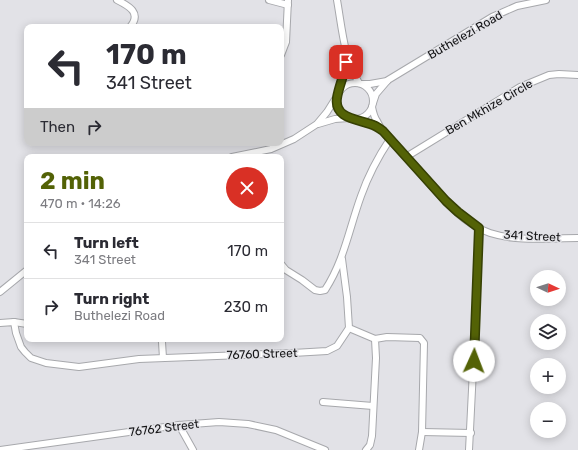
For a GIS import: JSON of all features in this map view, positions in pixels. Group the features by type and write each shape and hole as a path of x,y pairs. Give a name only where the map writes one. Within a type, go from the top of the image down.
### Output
{"street":[{"path":"117,0 129,5 133,10 134,20 132,24"},
{"path":"269,0 288,3 286,42 284,47"},
{"path":"337,0 346,51 352,71 360,83 370,91 372,105"},
{"name":"Buthelezi Road","path":"352,118 364,116 372,105 376,94 388,80 492,17 517,6 546,0"},
{"path":"317,124 327,112 338,94 346,68 346,51"},
{"name":"Ben Mkhize Circle","path":"406,157 520,87 549,75 559,74 578,76"},
{"name":"Buthelezi Road","path":"338,94 347,84 370,84 388,80"},
{"path":"338,94 338,107 345,116 352,118"},
{"name":"341 Street","path":"372,105 377,122 390,140 458,212 479,228 495,234 513,237 578,238"},
{"path":"284,143 317,124 335,119 352,118"},
{"name":"341 Street","path":"352,118 370,124 383,131"},
{"path":"284,268 315,290 320,292 325,290 333,278 342,258 366,184 378,157 390,140"},
{"path":"246,154 277,146"},
{"path":"470,450 479,228"},
{"path":"342,258 349,328 375,339 387,337 410,337 420,338 423,341 425,347 420,450"},
{"path":"0,292 24,272"},
{"path":"0,323 14,322 24,324"},
{"name":"76760 Street","path":"14,322 21,347 27,355 38,361 79,367 139,359 304,353 327,350 337,346 349,328"},
{"path":"366,450 372,440 376,358 375,339"},
{"path":"162,342 163,358"},
{"path":"323,402 373,406"},
{"name":"76762 Street","path":"0,450 18,446 179,425 220,422 248,424 276,430 325,450"},
{"path":"179,425 193,450"},
{"path":"422,432 471,433"}],"route":[{"path":"346,62 344,76 337,96 338,107 341,112 345,116 374,125 383,131 446,201 466,219 479,228 474,361"}]}
